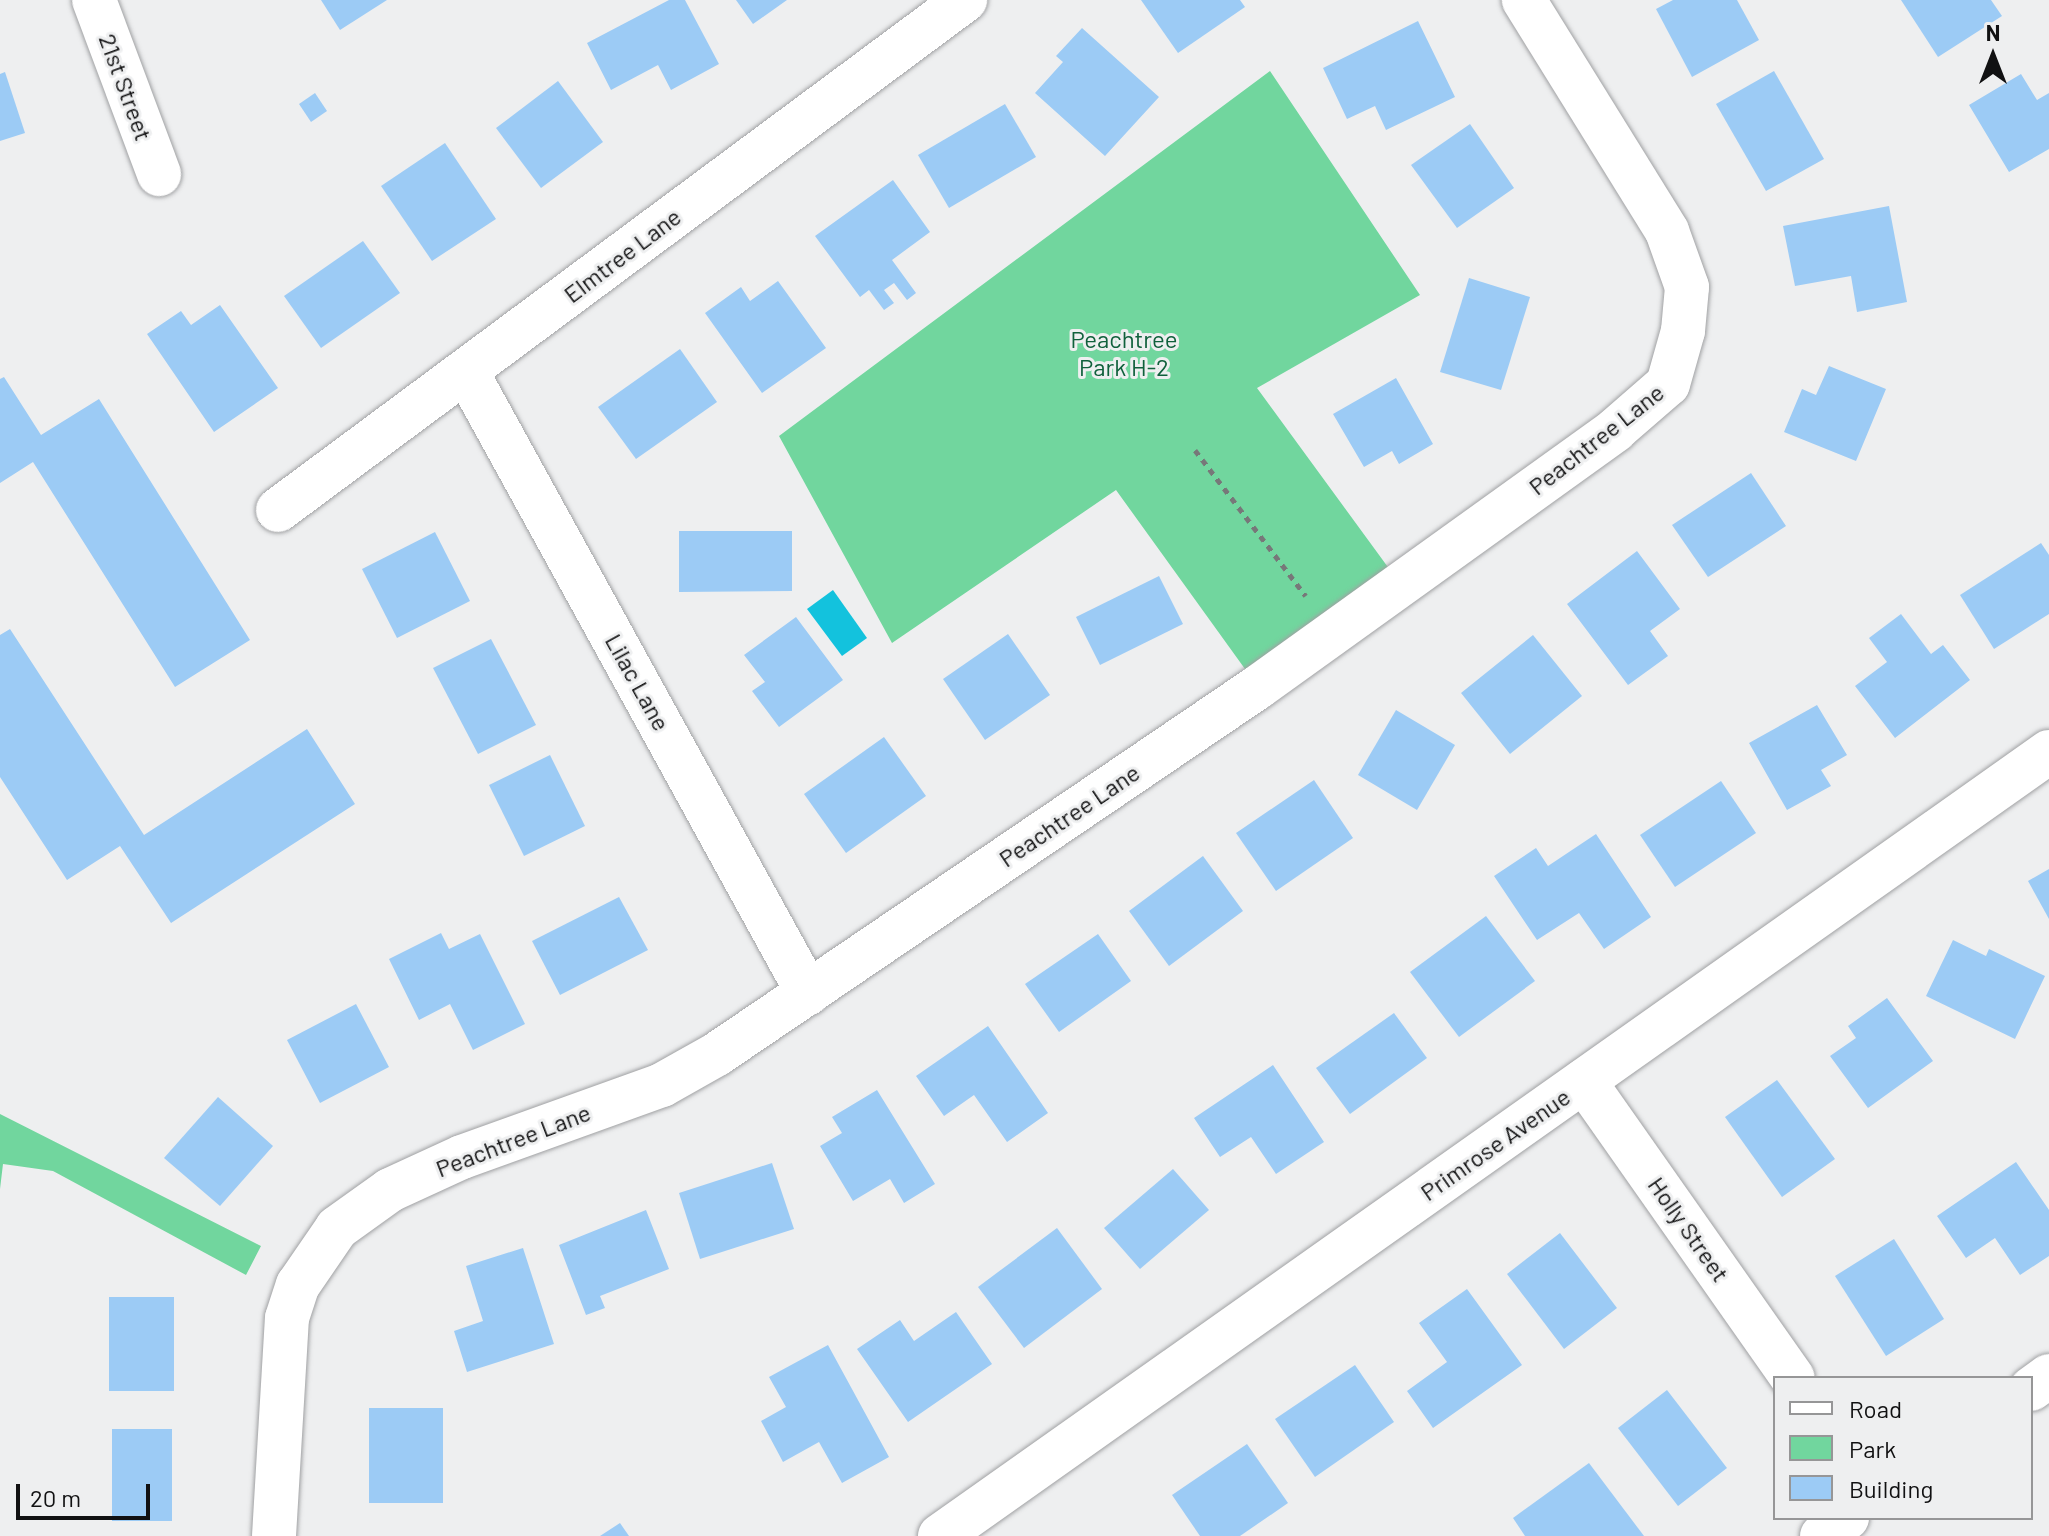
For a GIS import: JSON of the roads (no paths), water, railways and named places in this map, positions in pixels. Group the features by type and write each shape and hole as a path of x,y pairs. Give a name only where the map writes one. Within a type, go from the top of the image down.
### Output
{"street":[{"name":"21st Street","path":"94,0 159,174"},
{"name":"Elmtree Lane","path":"278,510 965,0"},
{"name":"Peachtree Lane","path":"274,1536 287,1318 298,1285 337,1228 390,1190 462,1157 662,1085 808,993 1334,633 1615,430 1668,384 1683,331 1687,287 1667,231 1524,0"},
{"name":"Lilac Lane","path":"466,371 808,993"},
{"name":"Primrose Avenue","path":"940,1536 2049,752"},
{"name":"Holly Street","path":"1584,1081 1792,1376"},
{"path":"1822,1536 1844,1520"}],"water":[{"path":"833,590 867,638 842,656 807,609"}],"park label":[{"name":"Peachtree Park H-2","path":"1124,353"}]}
